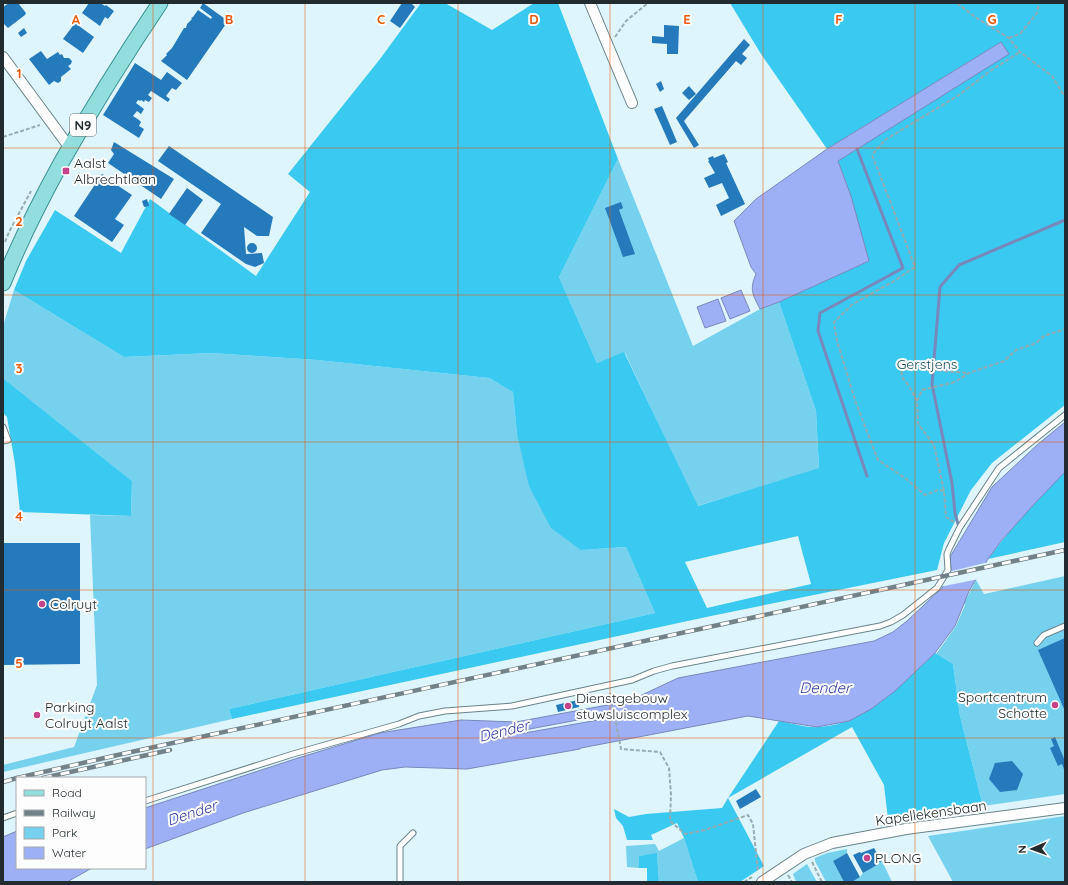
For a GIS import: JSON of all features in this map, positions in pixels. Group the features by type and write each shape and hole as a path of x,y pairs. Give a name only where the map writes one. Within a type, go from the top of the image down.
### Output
{"main road":[{"name":"N9","path":"3,283 30,220 70,148 106,86 160,3"}],"street":[{"path":"590,3 632,103"},
{"path":"3,57 70,148"},
{"name":"Kapellekensbaan","path":"760,878 806,853 832,843 906,829 1065,808"}],"lane":[{"path":"146,801 293,754 399,724 419,716 445,711 512,706 632,680 654,671 672,666 880,626 891,622 903,615 937,588 948,570 949,549 960,526 999,468 1065,416"},
{"path":"3,427 5,440"},
{"path":"1037,644 1044,636 1065,626"},
{"path":"3,818 16,813"},
{"path":"400,882 400,846 414,834"}],"path":[{"path":"608,46 626,21 648,3"},
{"path":"957,3 975,17 1009,38 1020,52 1052,76 1065,97"},
{"path":"1009,38 1020,34 1037,13 1039,3"},
{"path":"944,491 938,490 925,495 905,478 878,460 856,403 837,341 834,322 853,304 894,281 915,267 872,155 885,140 959,95 990,71 1020,52"},
{"path":"3,137 51,121"},
{"path":"917,401 922,390 934,388 947,382 955,382 969,373 1004,361 1016,350 1036,344 1044,336 1065,329"},
{"path":"960,526 946,517 944,491 934,445 918,424 917,401 909,386 903,379 901,373 903,369 906,368 960,371 969,373"},
{"path":"609,685 621,749 660,752 669,768 671,795 670,821 685,834 705,830 748,814 753,824 760,878"},
{"path":"806,853 822,882"}],"green space":[{"name":"Gerstjens","path":"421,3 445,3 492,30 534,3 558,3 618,159 559,277 597,363 624,352 698,506 819,468 816,411 779,302 869,261 851,196 838,161 1008,54 1001,42 827,149 761,54 730,3 1065,3 1065,405 992,463 971,490 944,543 937,570 711,616 232,719 229,709 655,613 626,547 581,550 551,528 529,486 517,434 513,392 489,378 317,360 212,353 124,357 14,290 26,261 55,210 121,253 150,199 256,276 310,192 288,174 380,59","holes":["798,536 811,584 707,608 685,562"]},
{"path":"618,159 693,346 760,309 779,302 816,411 819,469 697,506 625,353 597,363 559,277"},
{"path":"14,290 124,357 212,353 317,360 489,378 513,392 517,434 581,550 626,547 655,613 229,709 232,719 3,772 3,765 74,747 97,685 90,515 131,516 132,481 3,378 3,326"},
{"path":"3,378 132,481 131,516 20,512 15,464 7,417 3,413"},
{"path":"1065,472 1065,542 988,559 1025,514"},
{"path":"1065,576 1065,794 983,806 960,716 953,664 936,654 956,626 965,605 964,603 976,580 984,594"},
{"path":"935,653 953,664 960,716 983,806 888,819 884,785 852,727 728,798 779,721 804,726 819,727 837,724 853,719 883,700"},
{"path":"728,798 764,866 740,882 698,882 684,838 677,823 651,835 653,840 627,840 623,826 616,818 614,809 629,817 646,814 722,808"},
{"path":"1065,816 1065,882 953,882 928,836"},
{"path":"684,838 698,882 659,882 657,854 639,856 639,868 627,867 626,846 655,844 659,851"},
{"path":"847,849 847,853 833,861 844,882 826,882 815,861 815,858 827,853"},
{"path":"657,853 659,882 647,882 647,868 639,868 639,856"},
{"path":"882,861 892,882 852,882 863,873"},
{"path":"807,864 817,882 796,882 793,874"}],"water":[{"path":"1001,42 1009,54 838,161 851,196 869,261 779,302 760,309 755,300 752,288 756,274 751,267 734,221 756,199 827,149"},
{"path":"741,290 750,311 730,319 721,298"},
{"path":"718,299 726,321 705,328 697,307"},
{"name":"Dender","path":"1065,422 1065,472 1001,541 988,559 969,591 955,626 935,653 895,691 871,709 849,721 817,727 748,716 580,749 467,769 405,767 382,770 243,813 146,849 146,808 380,733 461,720 516,722 629,701 678,678 874,641 893,632 942,588 951,569 950,557 992,487 1037,445","holes":["631,710 632,714 519,734 519,731"]},
{"path":"16,831 16,869 90,869 67,882 3,882 3,837"}],"pier":[{"path":"989,562 979,579 939,587 948,572"}],"building":[{"path":"9,3 18,3 26,13 8,28 3,23 3,7"},
{"path":"89,3 100,3 105,6 106,5 114,11 108,19 105,17 100,26 82,13"},
{"path":"203,3 228,21 187,80 161,61 167,55 166,54 172,48 184,28 186,28 187,24 192,19 191,18 198,10 211,19 212,17 200,8"},
{"path":"402,3 411,3 415,7 400,28 390,21"},
{"path":"75,23 94,37 83,53 63,39"},
{"path":"664,25 679,26 678,54 667,54 667,44 652,43 652,36 664,37"},
{"path":"24,28 27,33 21,37 18,33"},
{"path":"744,39 750,45 742,54 747,58 741,65 736,61 684,121 699,145 694,148 676,118"},
{"path":"41,51 47,59 58,52 60,55 62,54 64,58 69,58 72,61 68,66 71,69 61,77 61,81 58,83 54,81 49,85 29,59"},
{"path":"135,63 161,80 167,72 182,83 176,90 172,88 166,96 170,99 168,102 151,91 148,95 152,98 149,102 145,100 144,102 138,100 136,103 144,109 141,114 137,111 133,116 141,122 139,126 144,129 139,138 103,115"},
{"path":"661,81 664,89 660,92 656,84"},
{"path":"689,86 696,94 689,100 682,93"},
{"path":"662,106 677,142 670,145 654,109"},
{"path":"114,142 174,179 161,199 108,163 114,154 111,150"},
{"path":"169,146 273,217 269,236 257,236 244,227 246,254 262,253 264,263 255,267 246,264 201,233 221,204 158,161"},
{"path":"724,154 728,162 726,163 745,204 721,216 716,205 729,198 722,183 709,188 704,178 715,173 708,161 708,158 713,156 714,158"},
{"path":"102,174 132,195 115,219 124,225 112,242 74,216"},
{"path":"187,188 203,200 185,225 169,214"},
{"path":"147,199 149,206 144,207 142,201"},
{"path":"621,202 623,208 619,210 635,254 623,257 605,208"},
{"path":"250,243 254,243 256,244 256,252 250,253 247,250 247,246"},
{"name":"Colruyt","path":"3,543 80,543 80,664 3,665"},
{"path":"1065,638 1065,711 1038,650"},
{"name":"Dienstgebouw stuwsluiscomplex","path":"578,700 579,707 558,712 556,705"},
{"path":"1055,737 1065,761 1065,772 1062,764 1058,766 1050,748 1054,746 1051,739"},
{"path":"1012,761 1023,774 1017,790 1000,792 989,779 995,763"},
{"path":"756,789 761,797 740,809 736,801"},
{"name":"PLONG","path":"874,848 882,861 863,873 853,855"},
{"path":"847,853 860,877 852,882 844,882 833,861"}],"waterway":[{"path":"857,149 903,268 820,313 818,331 867,476"},
{"path":"958,524 955,513 952,483 932,384 940,287 959,265 1065,220"}],"railway":[{"path":"21,777 1065,550"},
{"path":"48,777 170,750"},
{"path":"3,782 16,778"}],"place":[{"name":"Aalst Albrechtlaan","path":"66,171"},
{"name":"Colruyt","path":"42,604"},
{"name":"Sportcentrum Schotte","path":"1055,705"},
{"name":"Dienstgebouw stuwsluiscomplex","path":"568,706"},
{"name":"Parking Colruyt Aalst","path":"37,715"},
{"name":"PLONG","path":"867,858"}]}
